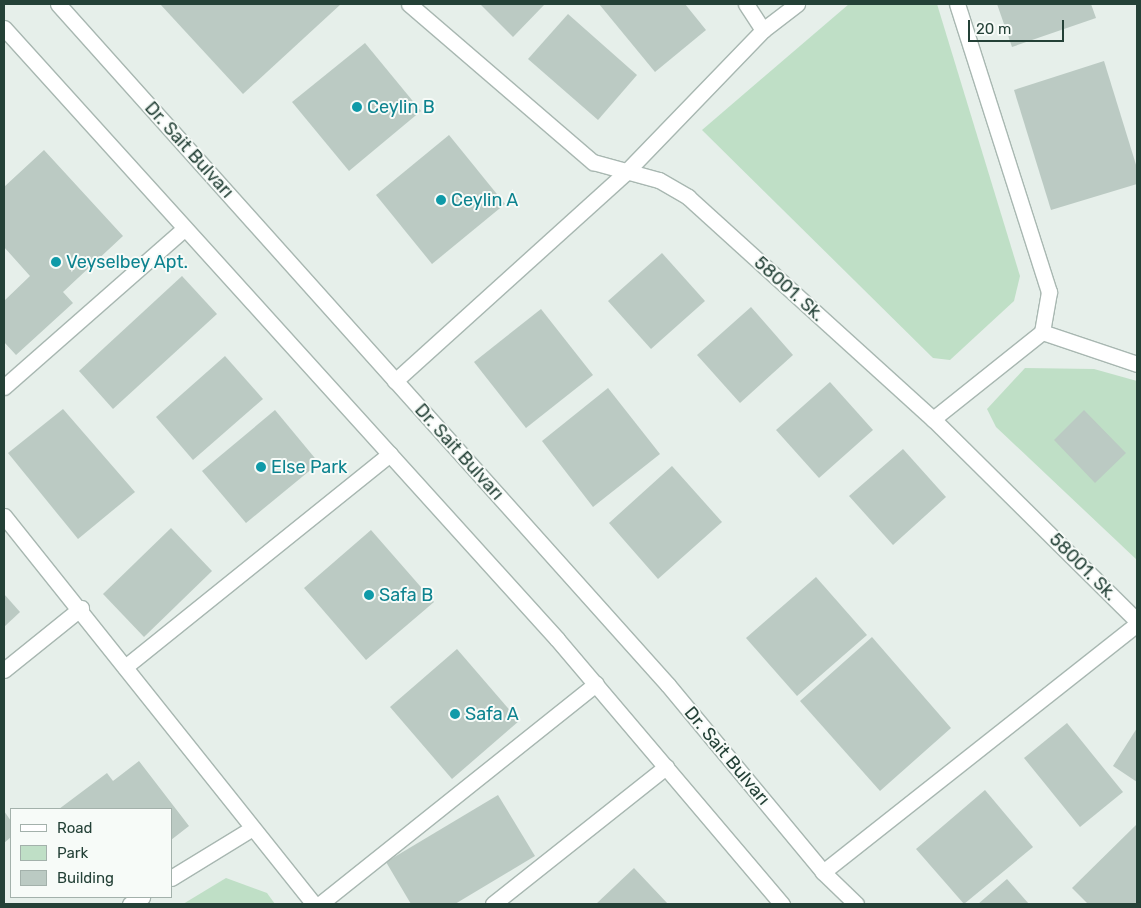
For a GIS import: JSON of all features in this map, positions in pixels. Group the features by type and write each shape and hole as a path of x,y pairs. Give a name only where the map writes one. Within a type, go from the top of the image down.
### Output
{"street":[{"name":"Dr. Sait Bulvarı","path":"58,4 668,685 823,872 856,904"},
{"name":"58001. Sk.","path":"409,4 567,144 593,162 625,173 659,180 688,197 932,419 1137,622"},
{"path":"746,4 763,30"},
{"path":"395,381 625,173 763,30 797,4"},
{"path":"932,419 1042,332 1049,292 957,4"},
{"path":"4,28 596,684 782,904"},
{"path":"4,387 184,229"},
{"path":"1042,332 1137,364"},
{"path":"125,667 390,454"},
{"path":"4,516 81,608 251,829 314,904"},
{"path":"4,670 81,608"},
{"path":"823,872 1137,622"},
{"path":"320,904 596,684"},
{"path":"493,904 666,767"},
{"path":"172,877 251,829"}],"green space":[{"path":"849,4 937,4 1020,276 1014,301 950,360 933,358 702,130"},
{"path":"1025,368 1094,369 1137,381 1137,560 996,427 987,409"},
{"path":"226,878 267,893 275,904 183,904"}],"building":[{"path":"160,4 341,4 243,94"},
{"path":"480,4 545,4 513,37"},
{"path":"599,4 685,4 706,30 655,72"},
{"path":"997,4 1091,4 1096,18 1012,47"},
{"path":"568,14 637,75 598,120 528,59"},
{"name":"Ceylin B","path":"365,43 421,111 349,171 292,102"},
{"path":"1104,61 1137,168 1137,184 1051,210 1014,90"},
{"name":"Ceylin A","path":"449,135 505,204 432,264 376,195"},
{"name":"Veyselbey Apt.","path":"44,150 123,236 63,292 73,303 16,355 4,342 4,301 30,276 4,247 4,187"},
{"path":"662,253 705,301 651,349 608,301"},
{"path":"182,276 217,314 113,409 79,371"},
{"path":"751,307 793,355 740,403 697,355"},
{"path":"541,309 593,375 526,428 474,362"},
{"path":"225,356 263,399 193,460 156,417"},
{"path":"830,382 873,430 819,478 776,430"},
{"path":"608,388 660,454 593,507 542,441"},
{"path":"63,409 135,492 78,539 8,453"},
{"name":"Else Park","path":"275,410 319,463 246,523 202,471"},
{"path":"1084,410 1126,453 1095,483 1054,440"},
{"path":"903,449 946,497 893,545 849,496"},
{"path":"672,466 722,522 658,579 609,523"},
{"path":"171,528 212,571 144,637 103,594"},
{"name":"Safa B","path":"371,530 434,602 366,660 304,588"},
{"path":"816,577 867,635 797,696 746,638"},
{"path":"4,594 20,612 4,627"},
{"path":"872,637 951,728 880,791 800,701"},
{"name":"Safa A","path":"457,649 519,721 452,779 390,707"},
{"path":"1067,723 1123,792 1080,827 1024,758"},
{"path":"1137,728 1137,782 1113,766"},
{"path":"139,761 189,826 172,839 172,808 60,808 107,773 113,781"},
{"path":"985,790 1033,847 964,904 916,849"},
{"path":"498,795 535,856 455,904 411,904 386,862"},
{"path":"4,811 10,820 10,838 4,843"},
{"path":"1137,824 1137,904 1088,904 1072,888"},
{"path":"634,868 668,904 596,904"},
{"path":"1007,879 1029,904 978,904"}],"place":[{"name":"Ceylin B","path":"357,107"},
{"name":"Ceylin A","path":"441,200"},
{"name":"Veyselbey Apt.","path":"56,262"},
{"name":"Else Park","path":"261,467"},
{"name":"Safa B","path":"369,595"},
{"name":"Safa A","path":"455,714"}]}
